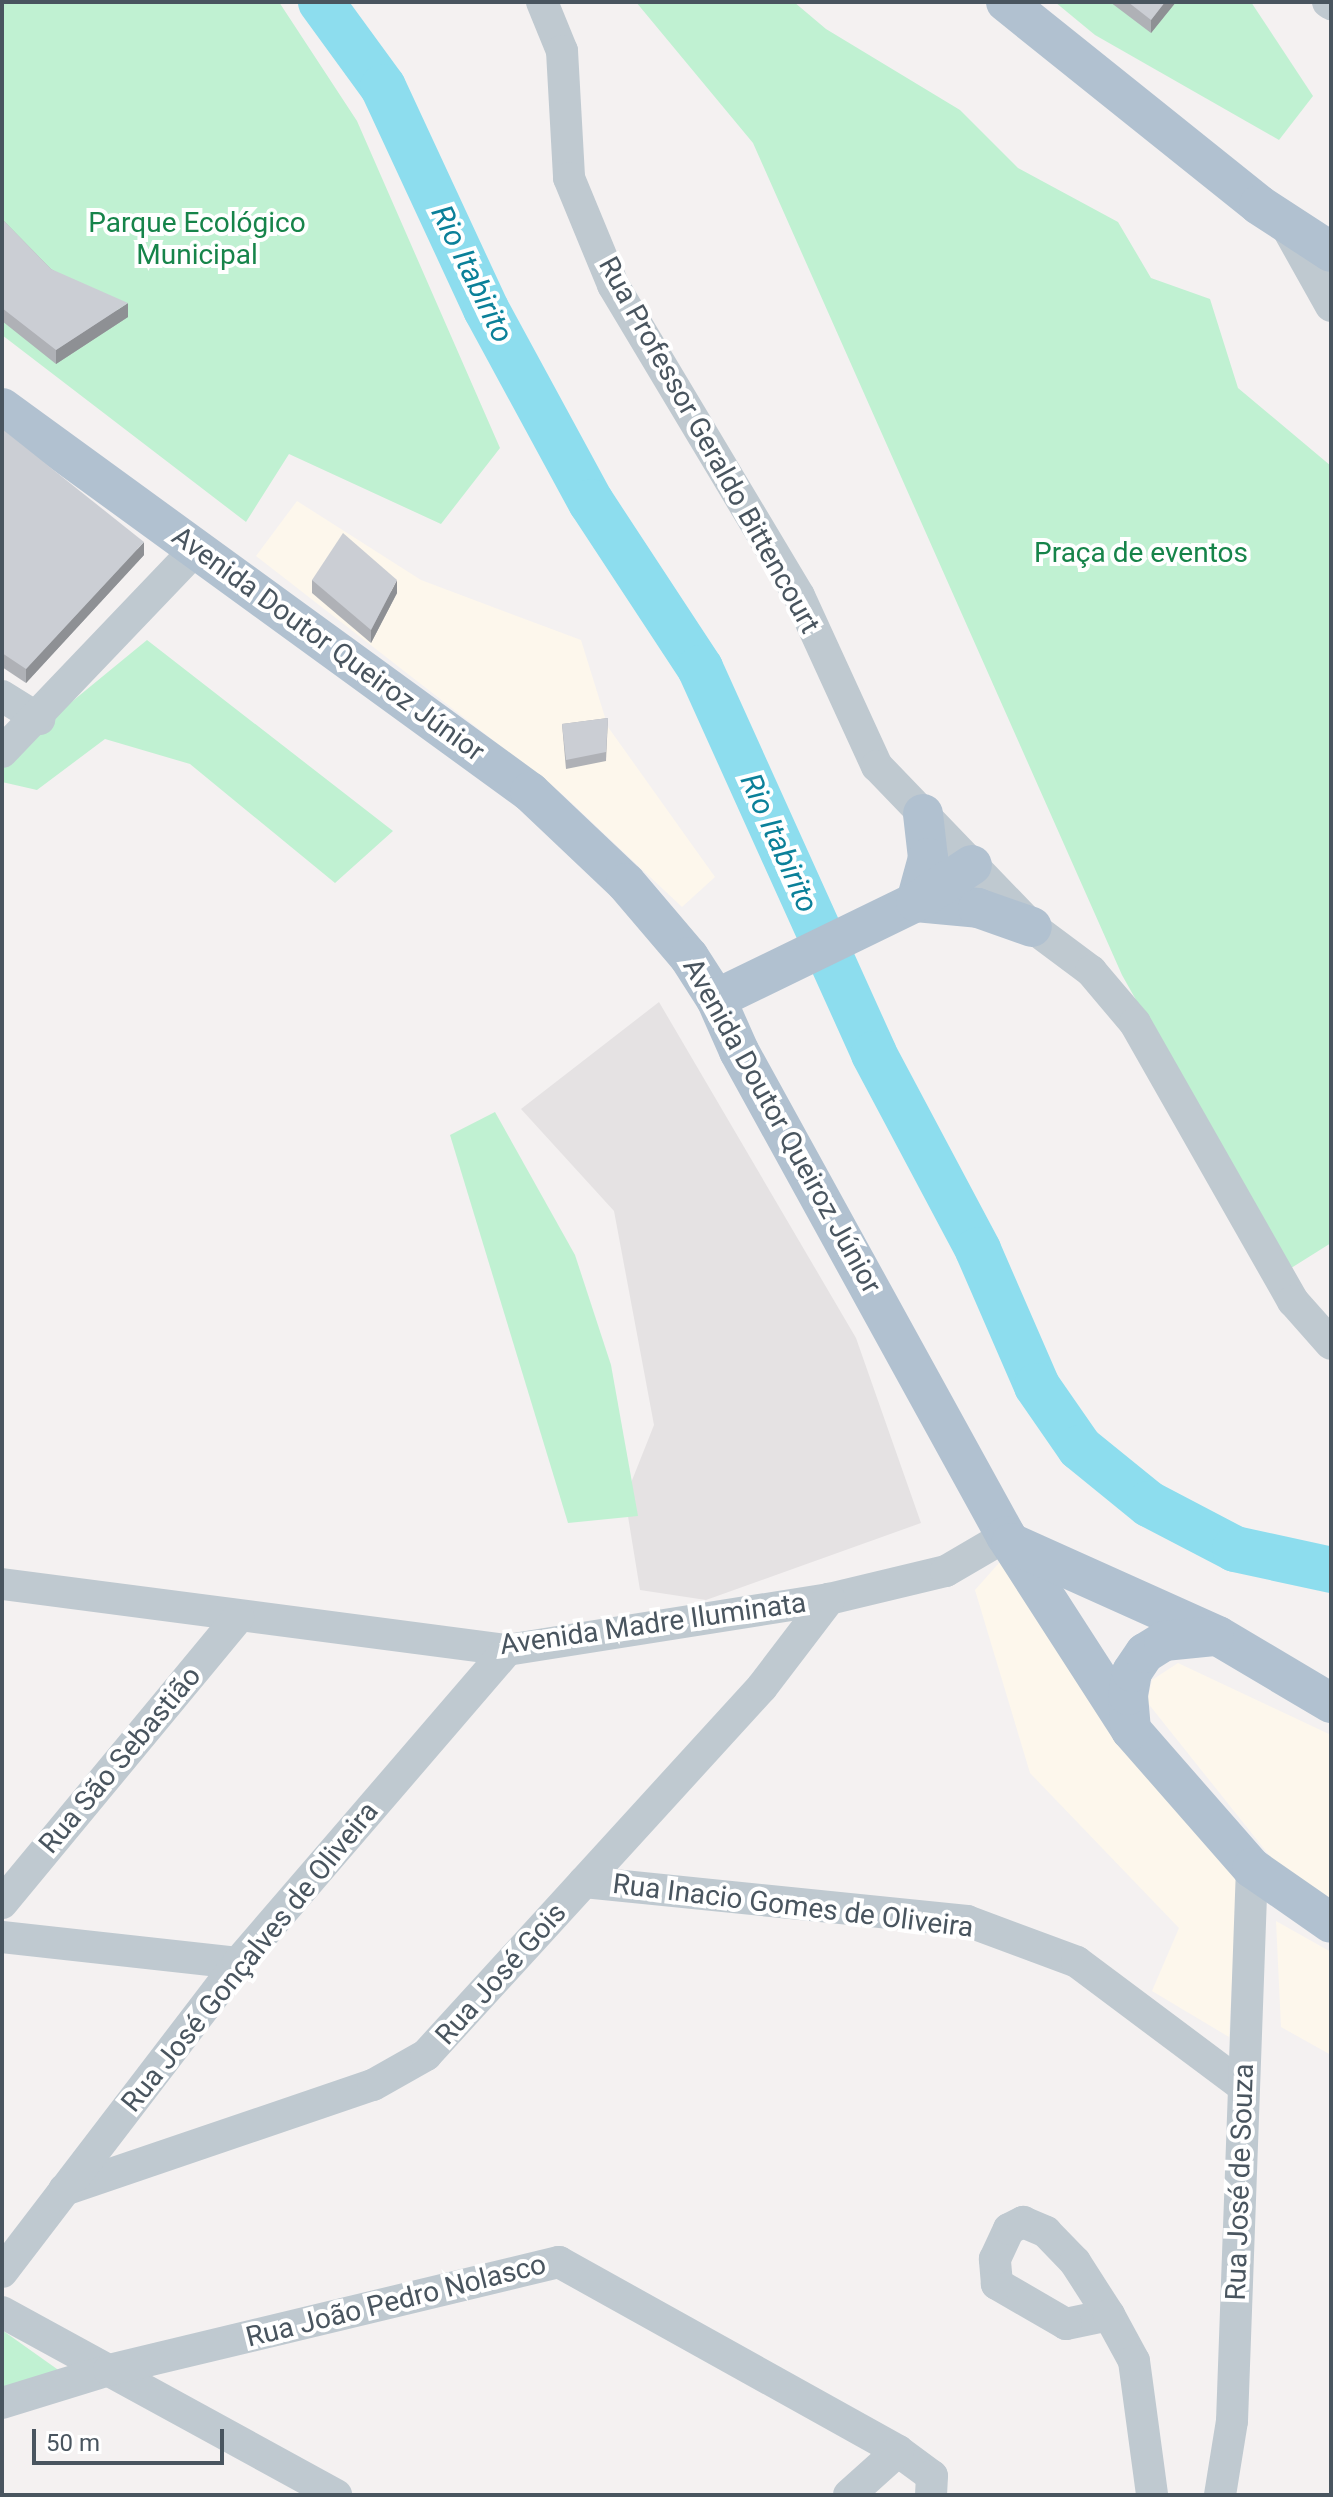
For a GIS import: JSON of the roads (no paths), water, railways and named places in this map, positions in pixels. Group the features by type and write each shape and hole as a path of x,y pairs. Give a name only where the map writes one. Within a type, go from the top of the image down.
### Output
{"main road":[{"path":"1006,2 1284,222 1331,252"},
{"name":"Avenida Doutor Queiroz Júnior","path":"2,408 530,792 626,883 689,957 716,999 739,1051 1009,1540 1131,1730 1252,1868 1331,1923"},
{"path":"907,906 928,858 923,814"},
{"path":"716,999 907,906 972,865"},
{"path":"907,906 978,908 1032,927"},
{"path":"1009,1540 1218,1636 1331,1703"},
{"path":"1131,1730 1128,1695 1132,1672 1145,1653 1164,1641 1218,1636"}],"street":[{"name":"Rua Professor Geraldo Bittencourt","path":"542,2 562,51 569,178 613,285 799,596 877,766 1032,927 1091,971 1135,1023 1293,1301 1331,1344"},
{"path":"1284,222 1331,306"},
{"path":"2,752 39,719 197,548"},
{"path":"2,696 39,719"},
{"name":"Avenida Madre Iluminata","path":"2,1584 507,1650 829,1599 946,1571 1009,1540"},
{"name":"Rua José Gois","path":"64,2190 401,2072 426,2055 762,1687 829,1599"},
{"name":"Rua São Sebastião","path":"2,1903 239,1617"},
{"name":"Rua José Gonçalves de Oliveira","path":"2,2272 238,1963 507,1650"},
{"name":"Rua José de Souza","path":"1220,2495 1232,2421 1252,1868"},
{"name":"Rua Inacio Gomes de Oliveira","path":"584,1882 967,1921 1077,1962 1243,2086"},
{"path":"2,1937 238,1963"},
{"name":"Rua João Pedro Nolasco","path":"2,2403 109,2370 559,2262 898,2451 932,2486"},
{"path":"2,2312 336,2495"},
{"path":"1109,2315 1134,2361 1152,2495"},
{"path":"849,2495 898,2451"}],"waterway":[{"name":"Rio Itabirito","path":"321,2 383,87 486,309 591,502 700,668 874,1054 978,1250 1037,1386 1080,1448 1149,1504 1235,1549 1331,1570"}],"park label":[{"name":"Parque Ecológico Municipal","path":"197,239"},
{"name":"Praça de eventos","path":"1141,553"}]}
